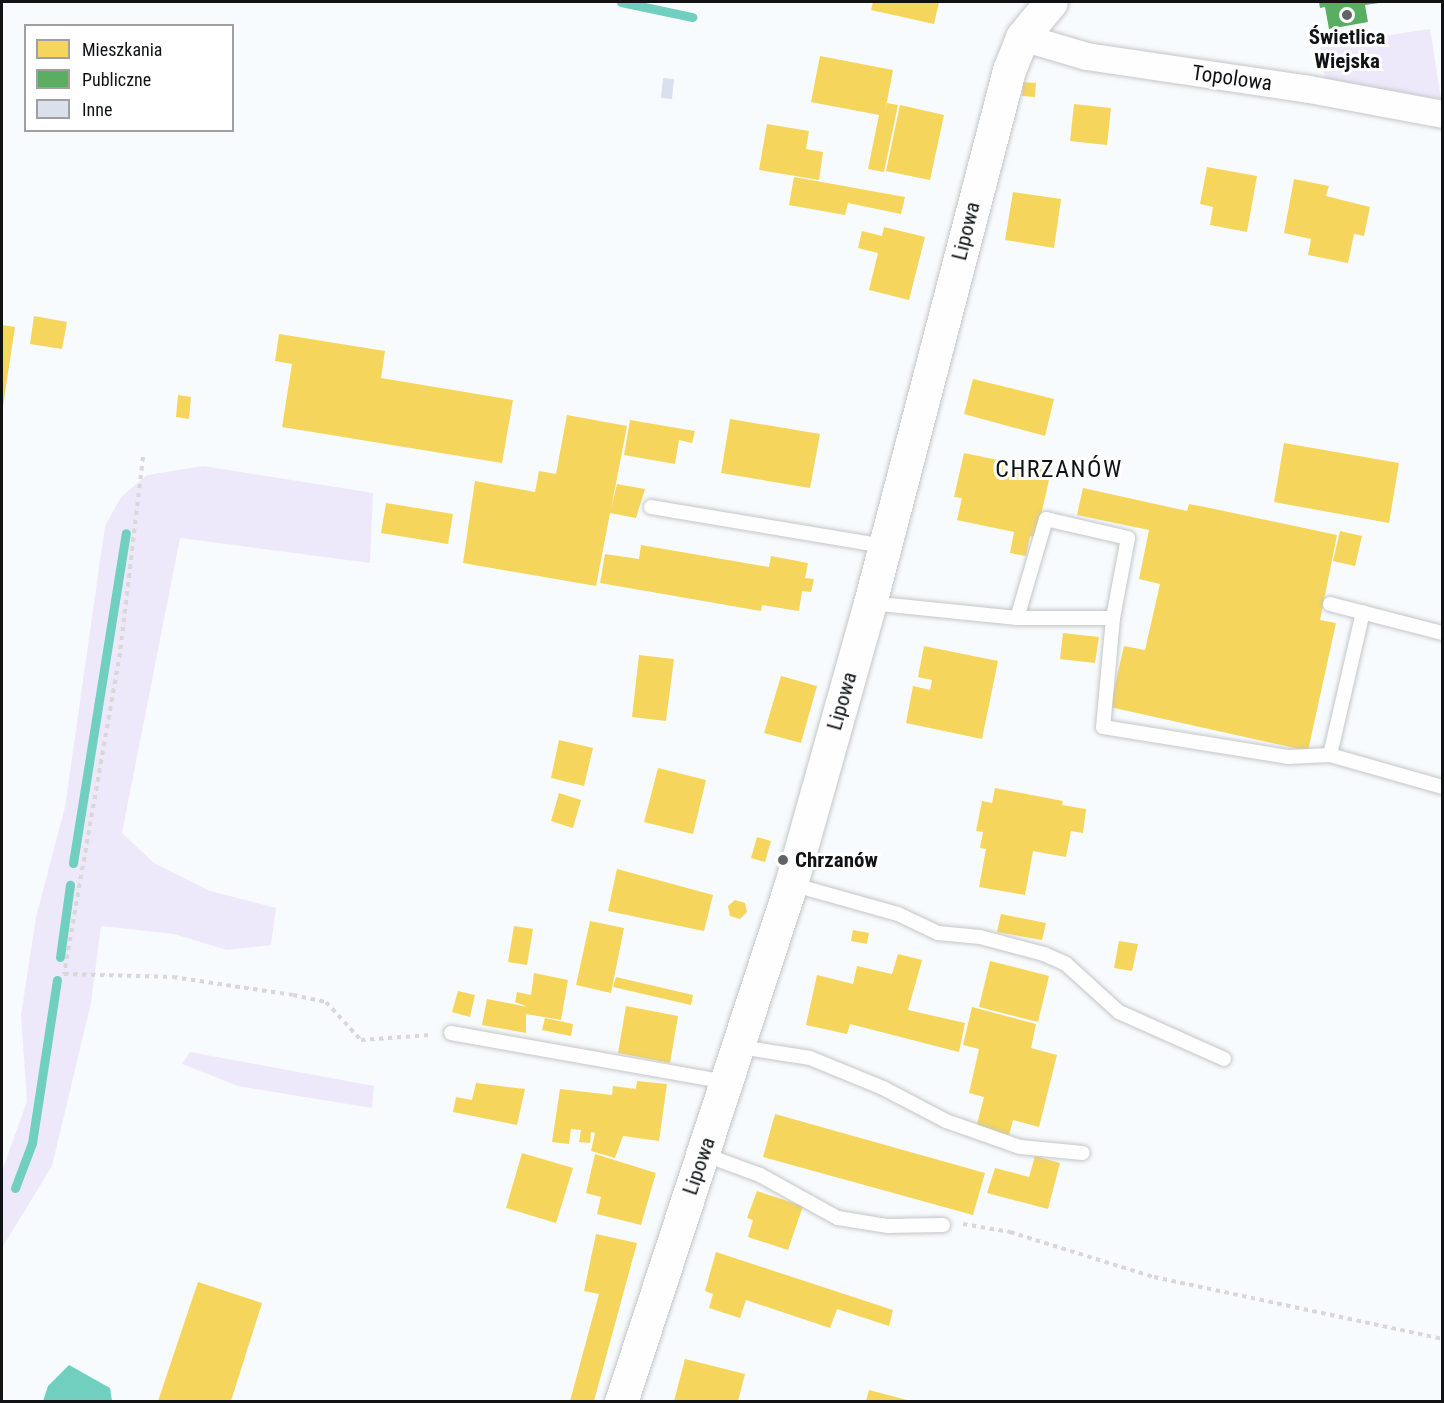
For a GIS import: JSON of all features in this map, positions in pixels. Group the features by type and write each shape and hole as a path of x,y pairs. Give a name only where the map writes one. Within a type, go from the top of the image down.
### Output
{"street":[{"name":"Lipowa","path":"621,1401 740,1047 791,884 870,603 979,184 1022,38 1045,4"},
{"name":"Topolowa","path":"1022,38 1086,56 1309,89 1443,114"}],"lane":[{"path":"651,507 885,546"},
{"path":"1017,618 1046,519 1128,538 1113,618 1102,727 1288,757 1330,755 1443,787"},
{"path":"870,603 1017,618 1113,618"},
{"path":"1330,604 1443,633"},
{"path":"1330,755 1363,612"},
{"path":"791,884 898,914 938,933 980,937 1044,954 1066,964 1119,1011 1224,1059"},
{"path":"451,1033 728,1082"},
{"path":"740,1047 810,1058 883,1089 946,1121 1020,1147 1083,1153"},
{"path":"703,1154 760,1175 838,1218 888,1226 943,1225"}],"path":[{"path":"143,457 120,653 64,974 173,977 304,997 326,1002 361,1040 451,1033"},
{"path":"943,1225 970,1224 1010,1232 1154,1277 1443,1339"}],"shaded area":[{"path":"1430,29 1441,99 1325,80 1320,45"},
{"path":"203,466 373,493 370,563 180,538 122,833 154,863 210,891 276,908 271,945 227,950 174,934 101,926 91,1003 52,1166 2,1248 2,1171 27,1101 21,1015 36,917 65,807 105,526 121,497 147,475"},
{"path":"190,1052 374,1086 372,1108 238,1086 182,1064"},
{"path":"69,1365 110,1388 112,1401 43,1401 48,1386"}],"building: Mieszkania":[{"path":"873,2 939,2 934,24 871,10"},
{"path":"820,56 893,70 884,117 887,103 898,105 884,172 868,169 879,115 811,102"},
{"path":"1023,82 1036,83 1035,97 1022,96"},
{"path":"1074,104 1111,108 1107,145 1070,141"},
{"path":"900,105 944,115 930,180 886,171"},
{"path":"767,124 809,131 806,149 823,152 819,180 759,170"},
{"path":"1207,167 1257,176 1247,232 1210,225 1213,207 1200,204"},
{"path":"794,177 905,197 901,214 848,203 845,215 789,205"},
{"path":"1294,179 1329,186 1326,196 1370,207 1364,236 1354,234 1348,263 1308,255 1311,239 1284,233"},
{"path":"1013,192 1061,199 1054,248 1005,240"},
{"path":"884,227 925,237 909,300 869,290 878,253 858,248 862,231 882,236"},
{"path":"34,316 67,322 62,349 30,344"},
{"path":"2,325 15,327 3,406 2,406"},
{"path":"279,334 385,351 381,378 513,400 502,463 282,427 292,364 275,361"},
{"path":"973,379 1054,399 1045,436 964,414"},
{"path":"178,395 191,397 189,419 176,417"},
{"path":"567,415 627,426 611,509 617,484 645,489 636,518 610,513 596,586 463,563 475,481 535,492 539,471 556,474"},
{"path":"730,419 820,434 810,488 721,473"},
{"path":"630,420 695,431 692,443 679,440 675,464 624,455"},
{"path":"1284,443 1399,463 1389,523 1274,502"},
{"path":"964,453 1051,471 1036,537 1030,536 1026,556 1010,553 1014,532 957,520 962,498 954,497"},
{"path":"1083,488 1187,511 1189,504 1337,535 1320,620 1336,623 1308,751 1110,707 1124,646 1145,650 1160,584 1139,579 1149,530 1077,515"},
{"path":"386,503 453,514 448,544 381,533"},
{"path":"1340,531 1362,536 1355,566 1333,561"},
{"path":"641,545 769,567 771,556 808,563 805,578 814,579 811,592 802,591 799,611 762,605 761,611 600,583 605,554 639,559"},
{"path":"1063,633 1099,637 1095,663 1060,659"},
{"path":"924,646 998,661 982,739 906,723 913,686 930,690 932,680 918,677"},
{"path":"639,655 674,659 666,721 632,717"},
{"path":"781,676 817,686 801,743 764,733"},
{"path":"559,740 593,748 584,786 551,778"},
{"path":"658,768 706,780 693,834 644,822"},
{"path":"995,788 1063,801 1062,805 1086,809 1083,833 1071,831 1066,857 1033,851 1025,895 979,887 986,849 980,848 983,832 976,831 982,801 992,803"},
{"path":"559,793 581,800 573,828 551,821"},
{"path":"757,837 771,841 765,862 751,858"},
{"path":"617,869 713,895 704,931 608,911"},
{"path":"735,900 745,903 747,912 740,919 730,916 728,906"},
{"path":"1001,914 1046,923 1042,940 997,932"},
{"path":"590,921 624,928 611,993 576,985"},
{"path":"514,926 533,929 527,965 508,962"},
{"path":"853,930 869,933 867,944 851,941"},
{"path":"1119,941 1138,944 1132,971 1114,968"},
{"path":"898,954 922,960 908,1010 965,1023 959,1052 850,1024 847,1034 806,1025 817,975 853,984 857,966 892,974"},
{"path":"990,961 1049,976 1038,1022 979,1007"},
{"path":"534,973 568,980 561,1020 526,1014 526,1033 482,1025 487,999 528,1007 515,1002 517,992 531,995"},
{"path":"616,977 693,995 691,1005 613,987"},
{"path":"458,991 475,995 470,1017 452,1012"},
{"path":"626,1006 678,1016 670,1063 618,1053"},
{"path":"972,1007 1036,1024 1031,1048 1057,1055 1039,1127 1013,1120 1009,1135 976,1128 984,1097 969,1093 979,1049 963,1045"},
{"path":"545,1018 573,1024 571,1036 542,1030"},
{"path":"637,1081 667,1084 659,1141 623,1136 615,1158 591,1151 595,1133 591,1132 590,1143 579,1142 581,1130 571,1129 569,1144 552,1142 560,1089 612,1095 613,1086 636,1089"},
{"path":"476,1083 525,1089 517,1125 453,1112 456,1097 472,1100"},
{"path":"775,1114 985,1173 973,1215 763,1157"},
{"path":"522,1153 573,1168 556,1223 506,1208"},
{"path":"595,1154 656,1173 641,1225 597,1214 601,1197 586,1193"},
{"path":"1035,1156 1060,1163 1048,1209 987,1193 995,1168 1029,1177"},
{"path":"757,1191 803,1206 788,1250 748,1237 753,1220 747,1218"},
{"path":"596,1234 637,1243 594,1401 570,1401 599,1294 584,1291"},
{"path":"716,1252 893,1310 889,1326 837,1309 830,1328 746,1300 740,1318 709,1308 713,1294 705,1291"},
{"path":"198,1282 262,1303 231,1401 158,1401"},
{"path":"685,1359 745,1374 738,1401 674,1401"},
{"path":"869,1390 911,1401 866,1401"}],"building: Publiczne":[{"name":"Świetlica Wiejska","path":"1319,2 1379,3 1365,5 1368,22 1329,29 1325,7 1320,8"}],"building: Inne":[{"path":"663,78 674,79 672,99 661,98"}],"waterway":[{"path":"621,2 692,17"},
{"path":"73,863 126,533"},
{"path":"60,957 70,885"},
{"path":"15,1188 32,1143 57,980"}],"place":[{"name":"Świetlica Wiejska","path":"1347,15"},
{"name":"Chrzanów","path":"783,860"}],"district":[{"name":"CHRZANÓW","path":"1059,470"}]}
